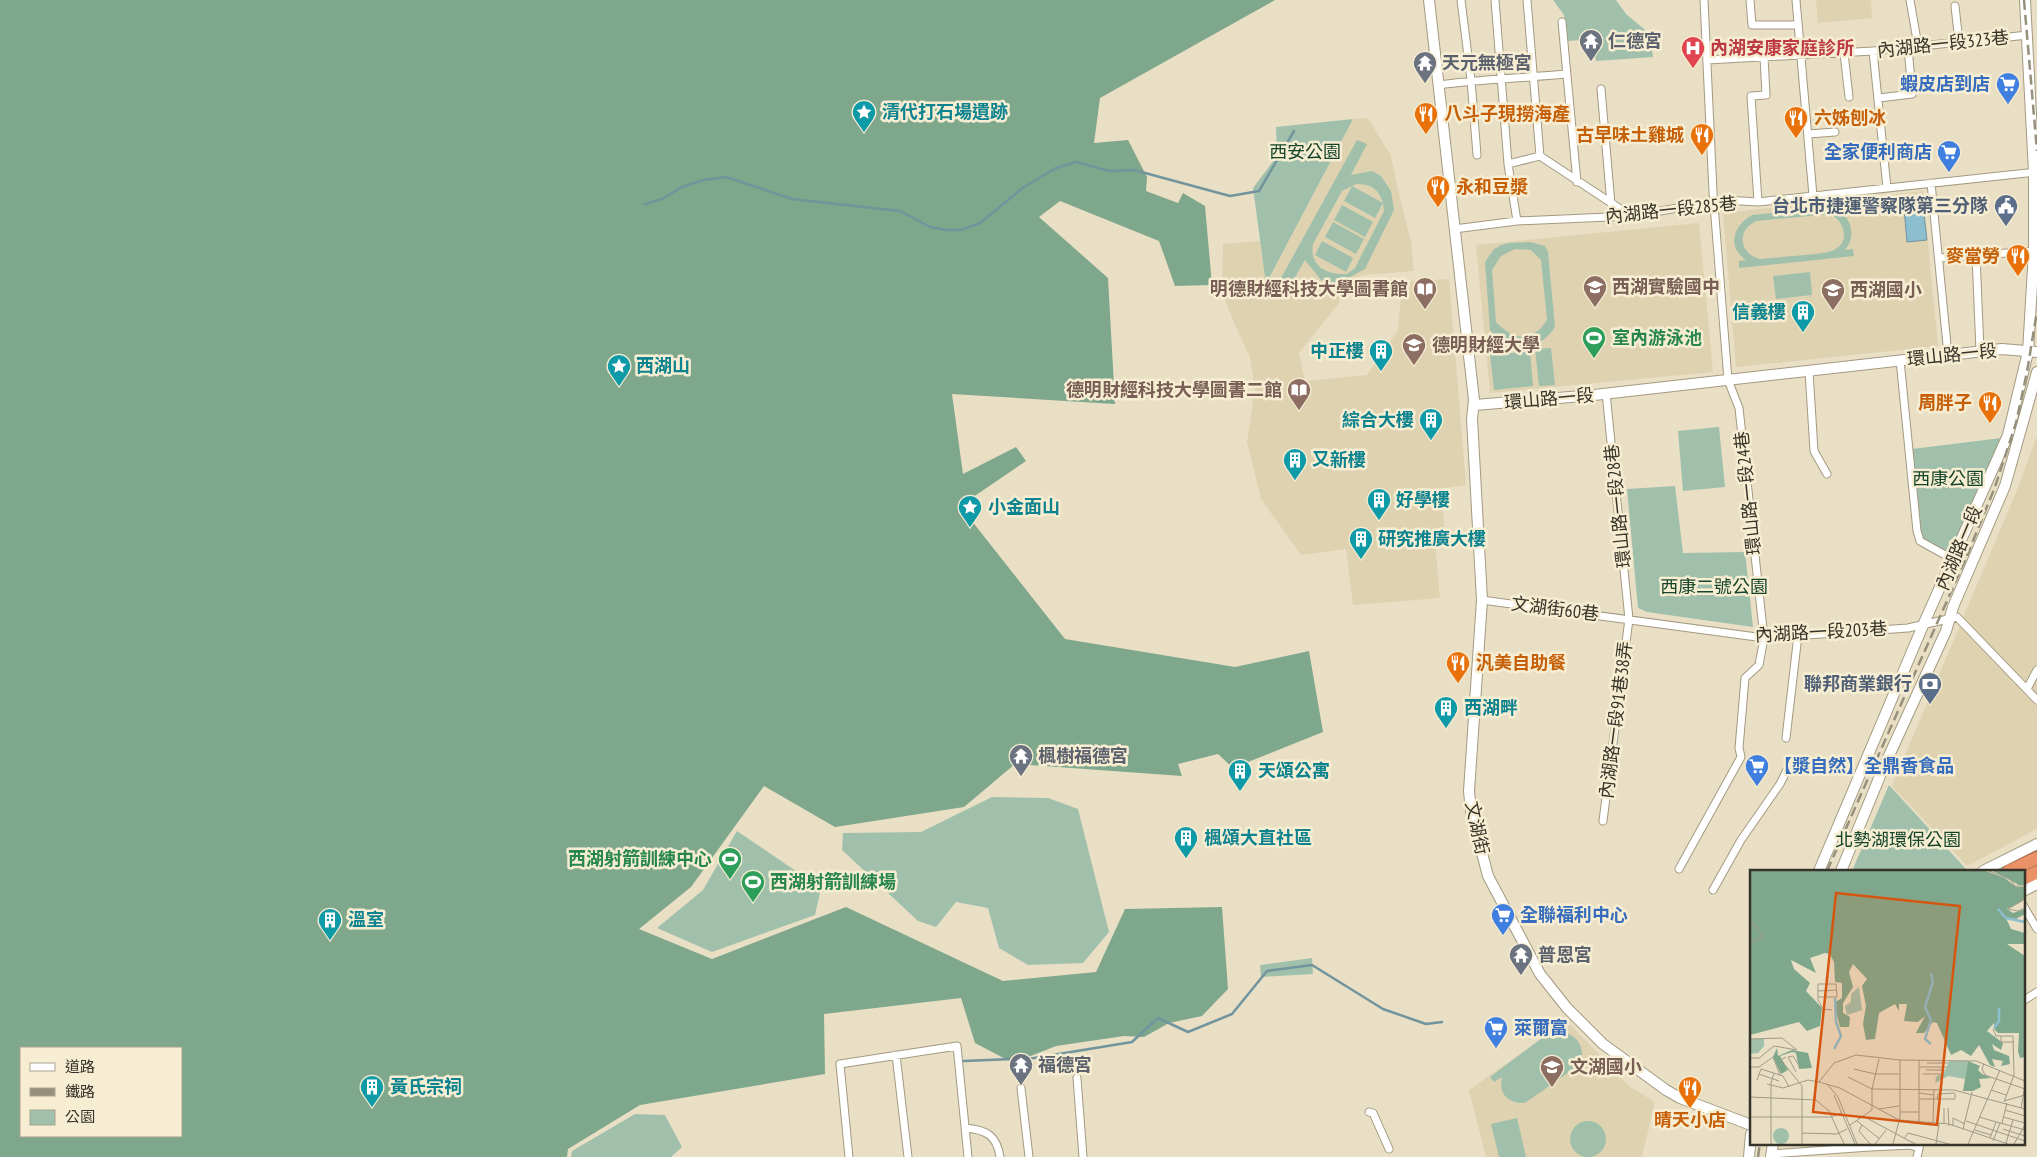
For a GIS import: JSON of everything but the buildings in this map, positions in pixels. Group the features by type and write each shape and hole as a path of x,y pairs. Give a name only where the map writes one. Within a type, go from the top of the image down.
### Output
{"highway":[{"path":"2012,870 2037,858"},
{"path":"2024,878 2037,872"}],"street":[{"path":"1429,0 1454,229 1469,342 1474,405"},
{"path":"1461,0 1471,80 1477,155"},
{"path":"1495,0 1508,164 1517,221"},
{"path":"1528,0 1540,156"},
{"name":"環山路一段24巷","path":"1679,868 1741,757 1738,748 1745,678 1759,665 1764,638 1739,408 1728,380 1714,201 1704,0"},
{"path":"1750,0 1752,25 1798,25"},
{"path":"1796,0 1813,196"},
{"path":"1910,0 1918,46"},
{"name":"內湖路一段","path":"1820,870 1924,623 1954,560 2008,435 2033,352 2036,172 2025,0"},
{"path":"1955,6 1959,42"},
{"path":"1562,22 1577,182"},
{"name":"內湖路一段323巷","path":"1708,60 1873,51 2028,35"},
{"path":"1879,98 1912,94 1908,47"},
{"path":"1873,51 1887,188"},
{"path":"1844,53 1849,97"},
{"path":"1758,202 1751,96 1766,95 1764,57"},
{"path":"1438,85 1471,80 1502,80 1566,74"},
{"path":"1601,89 1611,204"},
{"path":"1809,134 1835,132"},
{"path":"1508,164 1540,156 1631,216"},
{"name":"內湖路一段285巷","path":"1454,229 1517,221 1631,216 1714,201 1758,202 2036,172"},
{"path":"1931,183 1948,355"},
{"path":"1939,258 2034,251"},
{"path":"1976,255 1980,351"},
{"name":"環山路一段","path":"1474,405 1606,394 1980,351 2002,349 2033,352"},
{"path":"1900,360 1916,531 1920,541 1954,560"},
{"path":"1809,371 1814,451 1827,474"},
{"name":"內湖路一段","path":"1841,870 1882,771 1951,617 2006,486 2037,372"},
{"name":"環山路一段28巷","path":"1606,394 1629,619"},
{"name":"文湖街","path":"1474,405 1472,419 1482,600 1469,791 1471,811 1488,876 1540,974 1568,1008 1603,1044 1680,1098 1750,1125"},
{"name":"文湖街60巷","path":"1482,600 1629,619"},
{"path":"1951,617 1957,617 2037,700"},
{"name":"內湖路一段203巷","path":"1629,619 1764,638 1908,628 1951,617"},
{"name":"內湖路一段91巷38弄","path":"1603,821 1629,619"},
{"path":"1786,738 1798,635"},
{"path":"2027,689 2037,670"},
{"path":"1713,890 1741,840 1780,784 1787,770"},
{"path":"1986,870 2037,844"},
{"path":"2024,890 2037,884"},
{"path":"2024,907 2037,929"},
{"path":"2024,1000 2037,992"},
{"path":"849,1157 840,1064 957,1046 968,1157"},
{"path":"896,1055 908,1157"},
{"path":"1077,1078 1083,1157"},
{"path":"1021,1088 1029,1157"},
{"path":"1369,1112 1373,1113 1390,1149"},
{"path":"966,1128 978,1129 994,1138 998,1145 1000,1157"},
{"path":"1748,1157 1750,1142"},
{"path":"1771,1156 1910,1145 1920,1146 1917,1157"}],"shaded area":[{"path":"1816,0 1871,0 1872,18 1818,23"},
{"name":"德明財經大學","path":"1368,118 1391,156 1411,242 1414,271 1362,275 1340,289 1339,303 1299,353 1305,381 1367,375 1398,330 1402,282 1449,279 1466,485 1440,489 1445,529 1434,532 1440,598 1353,605 1346,549 1301,555 1261,499 1247,442 1255,389 1250,357 1222,292 1223,244 1260,241 1267,283 1353,119"},
{"name":"西湖國小","path":"1923,191 1938,346 1736,367 1723,213"},
{"name":"西湖實驗國中","path":"1699,223 1713,372 1490,393 1476,245"},
{"path":"2037,436 2037,829 1967,866 1892,786 2017,490"},
{"name":"文湖國小","path":"1567,1021 1629,1086 1655,1102 1642,1157 1486,1157 1469,1090"}],"green space":[{"path":"0,0 1275,0 1100,98 1094,143 1128,140 1147,177 1146,191 1178,203 1183,193 1205,206 1212,285 1175,286 1159,241 1060,201 1039,217 1108,278 1115,404 952,394 963,474 1016,447 1026,461 960,506 1065,639 1235,667 1309,651 1323,732 1233,768 1218,754 1178,764 1182,776 1015,764 964,807 835,827 764,786 691,887 639,929 712,959 846,907 1003,981 1096,972 1125,909 1222,907 1228,989 1202,1016 1169,1023 1144,1037 1124,1036 1056,1046 1013,1063 975,1043 961,998 824,1014 825,1074 640,1105 568,1149 567,1157 0,1157"},
{"path":"1553,0 1616,0 1626,14 1650,34 1653,57 1596,61 1593,39 1568,41 1564,15"},
{"name":"西安公園","path":"1353,119 1266,284 1253,188 1277,156 1276,127"},
{"path":"1357,140 1367,144 1351,175 1372,171 1381,176 1391,191 1394,210 1365,269 1337,284 1321,280 1305,260 1281,301 1275,289","holes":["1356,184 1374,188 1381,198 1384,211 1355,268 1347,274 1333,273 1321,268 1317,264 1314,259 1313,244 1342,191"]},
{"path":"1352,186 1383,203 1375,218 1344,201"},
{"path":"1342,205 1373,222 1365,237 1334,220"},
{"path":"1832,207 1843,214 1850,225 1851,238 1845,250 1853,249 1854,256 1739,268 1739,261 1746,260 1736,248 1735,236 1741,224 1752,215","holes":["1829,214 1842,225 1844,236 1839,246 1829,252 1760,259 1753,256 1744,247 1743,235 1750,225 1757,221"]},
{"path":"1333,222 1364,239 1356,254 1325,237"},
{"path":"1322,241 1353,258 1346,272 1315,255"},
{"path":"1530,242 1545,246 1548,252 1555,327 1540,342 1524,348 1506,343 1490,330 1485,262 1494,249 1509,243","holes":["1515,249 1531,250 1541,260 1547,320 1535,333 1523,337 1509,333 1496,322 1492,270 1501,256"]},
{"path":"1810,272 1812,295 1776,299 1773,276"},
{"path":"1551,348 1555,385 1539,386 1535,349"},
{"path":"1530,351 1533,386 1494,390 1490,355"},
{"path":"1719,427 1725,487 1683,491 1678,431"},
{"name":"西康公園","path":"2001,438 1950,560 1921,545 1912,449"},
{"name":"西康二號公園","path":"1675,486 1683,553 1745,552 1753,627 1647,612 1638,608 1627,489"},
{"name":"北勢湖環保公園","path":"1889,785 1966,869 1965,870 1852,870"},
{"path":"992,797 1048,798 1078,809 1109,932 1083,963 1028,965 999,948 988,908 956,902 936,927 918,921 842,850 843,833 921,832"},
{"name":"西湖射箭訓練場","path":"737,831 821,888 815,915 712,952 657,928 703,890"},
{"path":"1312,958 1313,974 1261,977 1260,965"},
{"path":"1562,1023 1566,1029 1563,1032 1573,1036 1580,1044 1582,1054 1579,1065 1525,1103 1509,1100 1503,1093 1502,1077 1494,1082 1490,1077"},
{"path":"635,1114 665,1115 682,1147 671,1157 571,1157 572,1151"},
{"path":"1517,1118 1526,1157 1499,1157 1491,1124"},
{"path":"1588,1121 1600,1127 1606,1139 1600,1151 1588,1157 1576,1151 1570,1139 1576,1127"}],"water":[{"path":"1923,206 1927,240 1907,242 1904,208"}],"waterway":[{"path":"645,204 662,199 682,187 703,180 726,177 792,199 900,211 930,227 961,230 980,223 1024,187 1056,168 1076,162 1109,171 1134,170 1230,196 1259,191 1294,131"},
{"path":"964,1061 1034,1058 1132,1042 1158,1018 1188,1032 1232,1014 1267,971 1312,965 1383,1009 1426,1024 1442,1022"}],"railway":[{"path":"2024,0 2037,151"},
{"path":"1827,870 1966,558 1995,487 2016,423 2037,311"},
{"path":"1758,1157 1760,1144"}],"place":[{"name":"仁德宮","path":"1591,62"},
{"name":"內湖安康家庭診所","path":"1693,69"},
{"name":"天元無極宮","path":"1425,84"},
{"name":"蝦皮店到店","path":"2008,105"},
{"name":"清代打石場遺跡","path":"864,133"},
{"name":"八斗子現撈海產","path":"1426,135"},
{"name":"六姊刨冰","path":"1796,139"},
{"name":"古早味土雞城","path":"1702,156"},
{"name":"全家便利商店","path":"1949,173"},
{"name":"永和豆漿","path":"1438,208"},
{"name":"台北市捷運警察隊第三分隊","path":"2006,227"},
{"name":"麥當勞","path":"2018,277"},
{"name":"西湖實驗國中","path":"1595,308"},
{"name":"明德財經科技大學圖書館","path":"1425,310"},
{"name":"西湖國小","path":"1833,311"},
{"name":"信義樓","path":"1803,333"},
{"name":"室內游泳池","path":"1594,359"},
{"name":"德明財經大學","path":"1414,366"},
{"name":"中正樓","path":"1381,372"},
{"name":"西湖山","path":"619,387"},
{"name":"德明財經科技大學圖書二館","path":"1299,411"},
{"name":"周胖子","path":"1990,424"},
{"name":"綜合大樓","path":"1431,441"},
{"name":"又新樓","path":"1295,481"},
{"name":"好學樓","path":"1379,521"},
{"name":"小金面山","path":"970,528"},
{"name":"研究推廣大樓","path":"1361,560"},
{"name":"汎美自助餐","path":"1458,684"},
{"name":"聯邦商業銀行","path":"1930,705"},
{"name":"西湖畔","path":"1446,729"},
{"name":"楓樹福德宮","path":"1021,777"},
{"name":"【漿自然】全鼎香食品","path":"1757,787"},
{"name":"天頌公寓","path":"1240,792"},
{"name":"楓頌大直社區","path":"1186,859"},
{"name":"西湖射箭訓練中心","path":"730,880"},
{"name":"西湖射箭訓練場","path":"753,903"},
{"name":"全聯福利中心","path":"1503,936"},
{"name":"溫室","path":"330,941"},
{"name":"普恩宮","path":"1521,976"},
{"name":"萊爾富","path":"1496,1049"},
{"name":"福德宮","path":"1021,1086"},
{"name":"文湖國小","path":"1552,1088"},
{"name":"黃氏宗祠","path":"372,1108"},
{"name":"晴天小店","path":"1690,1109"}]}
